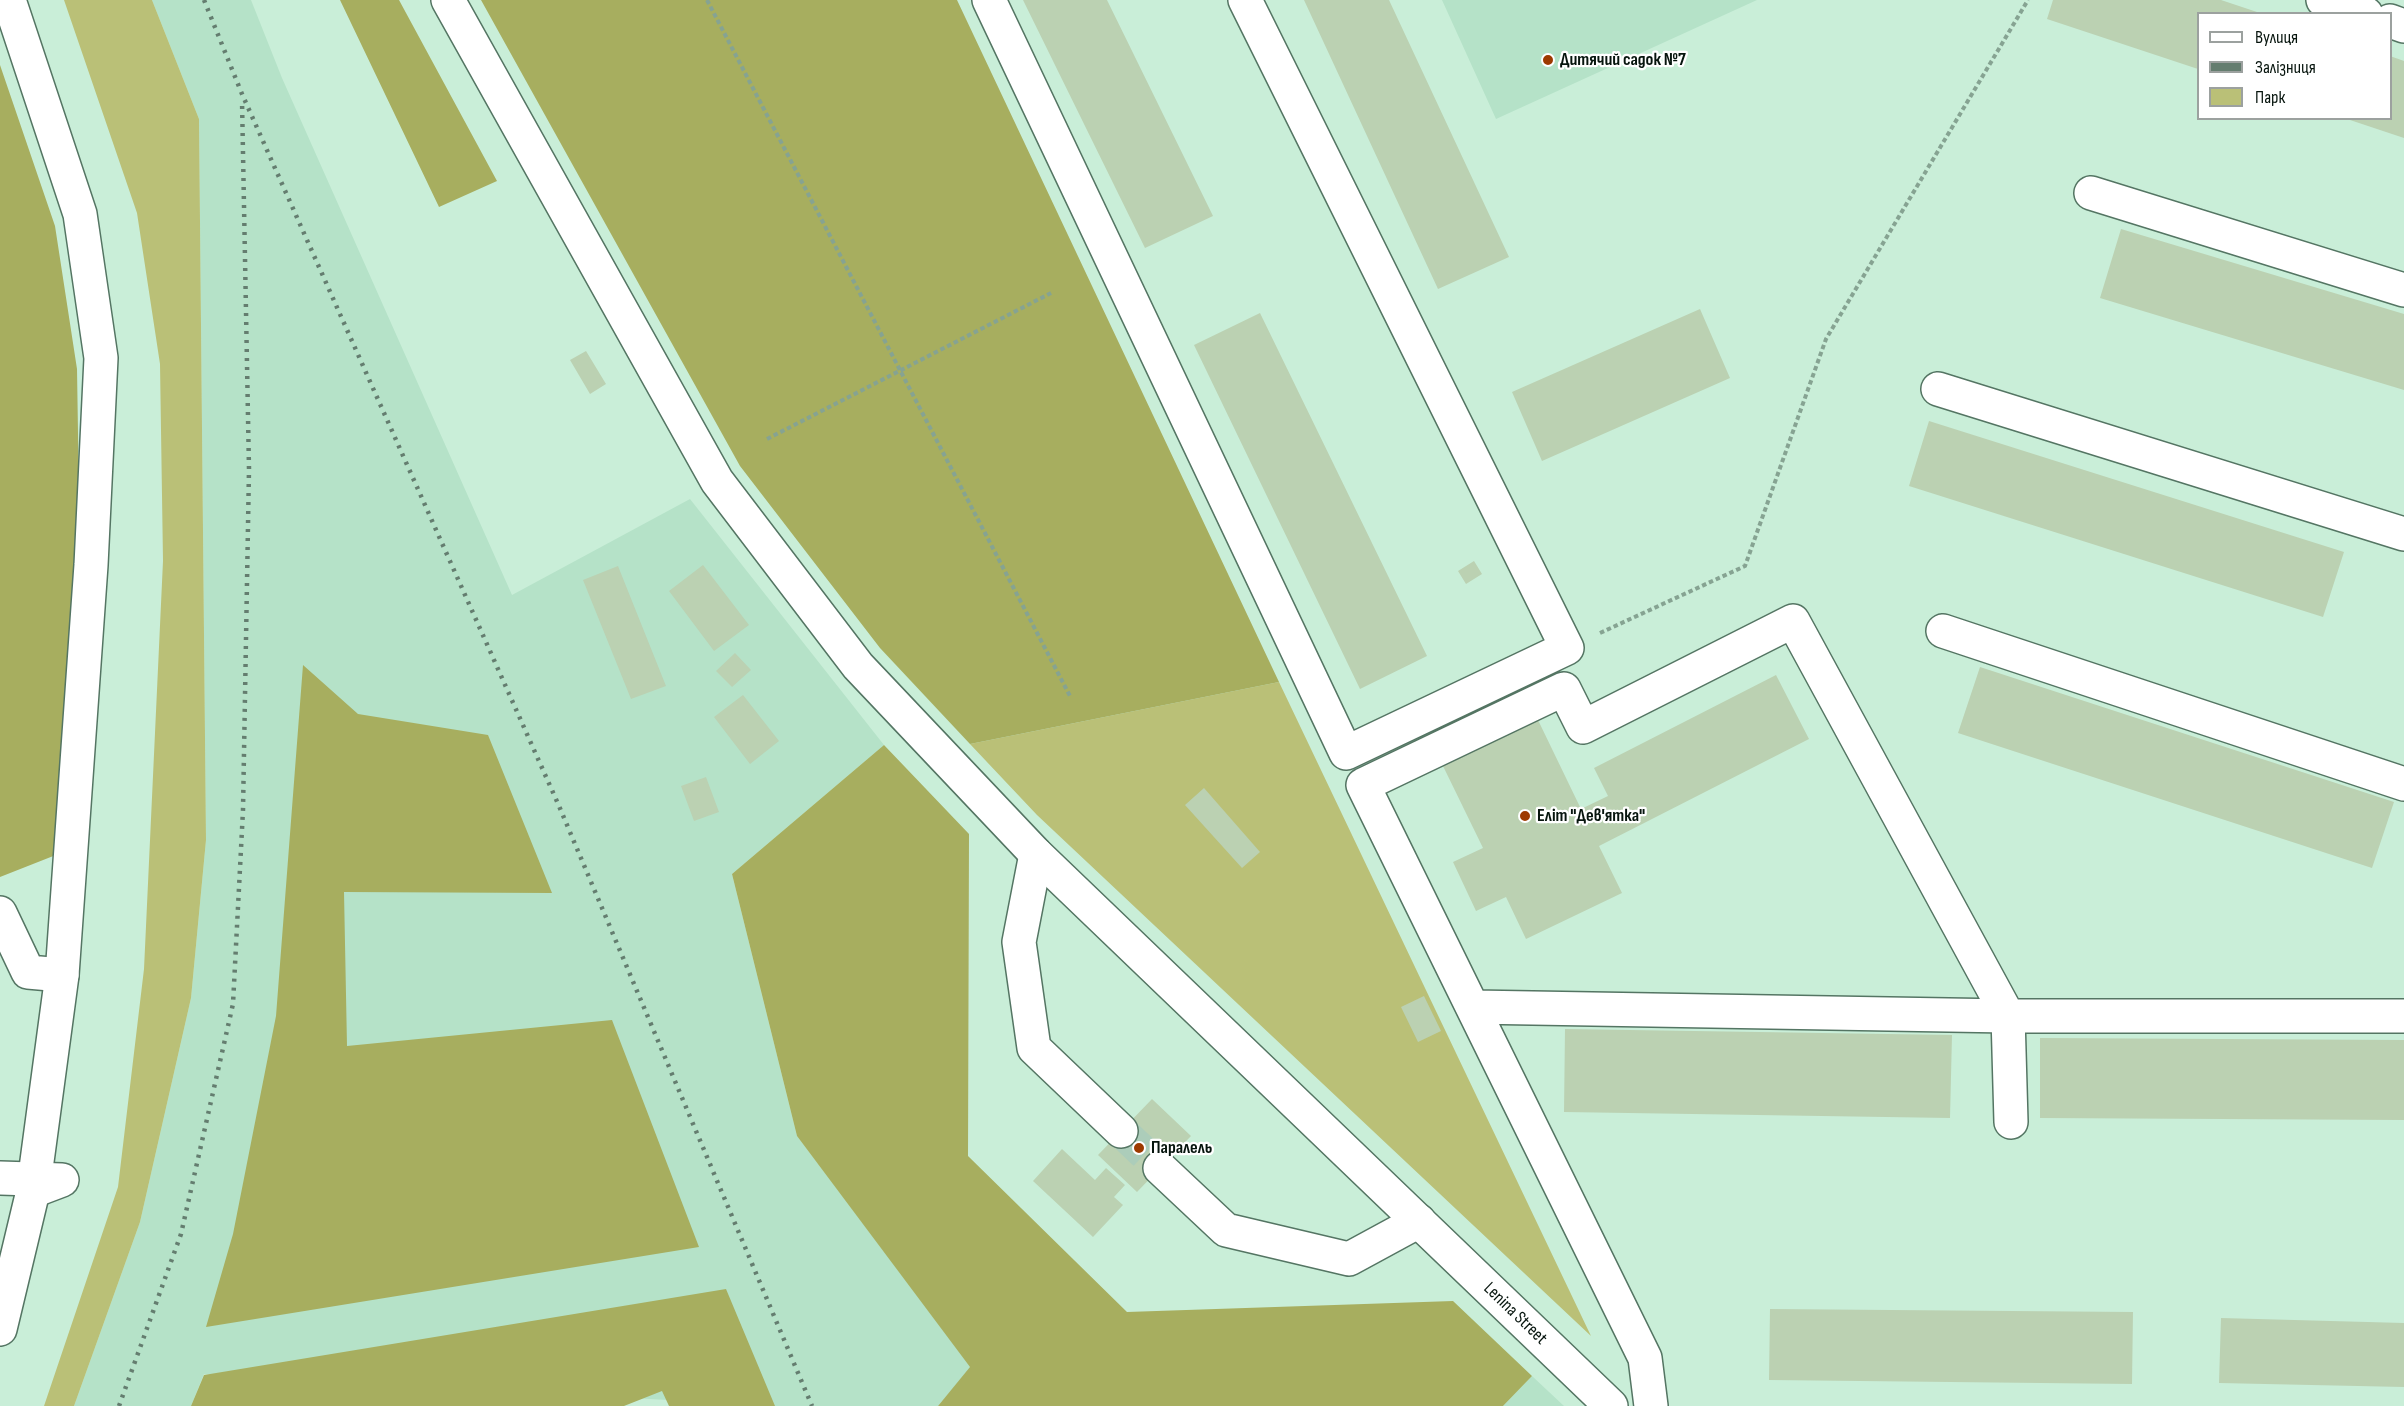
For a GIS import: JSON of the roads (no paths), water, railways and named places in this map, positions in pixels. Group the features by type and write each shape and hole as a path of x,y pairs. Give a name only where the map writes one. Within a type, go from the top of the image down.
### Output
{"main road":[{"path":"0,1329 33,1191 62,975 91,565 101,358 80,214 9,0"},
{"name":"Lenina Street","path":"448,0 717,482 858,666 1036,854 1611,1406"},
{"path":"989,0 1346,753 1567,648 1245,0"},
{"path":"2323,0 2360,12"},
{"path":"2091,193 2404,290"},
{"path":"1938,389 2404,534"},
{"path":"1650,1406 1645,1358 1363,784 1564,689 1583,727 1792,621 2008,1016 2011,1122"},
{"path":"1943,631 2404,784"},
{"path":"1036,854 1019,942 1034,1048 1121,1131"},
{"path":"0,913 14,973 62,975"},
{"path":"1473,1007 2008,1016 2404,1016"},
{"path":"1160,1168 1226,1230 1349,1259 1419,1221"},
{"path":"0,1178 62,1180 33,1191"}],"tunnel":[{"path":"1121,1131 1160,1168"}],"railway":[{"path":"204,0 242,94 559,806 812,1406"},
{"path":"119,1406 181,1234 233,1004 243,810 249,469 242,100"}],"place":[{"name":"Дитячий садок №7","path":"1548,60"},
{"name":"Еліт \"Дев'ятка\"","path":"1525,816"},
{"name":"Паралель","path":"1139,1148"}]}
